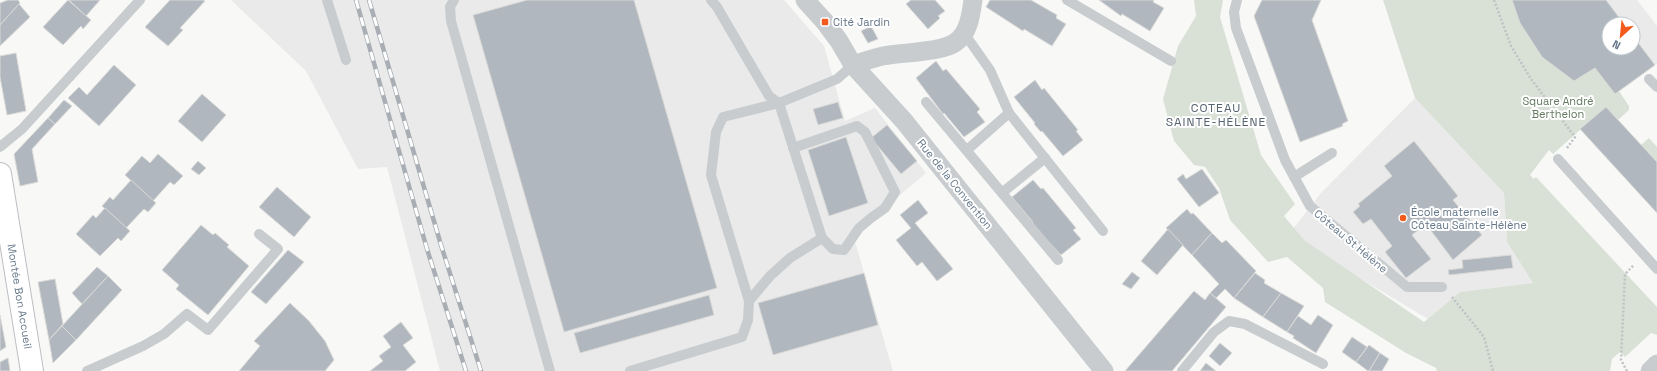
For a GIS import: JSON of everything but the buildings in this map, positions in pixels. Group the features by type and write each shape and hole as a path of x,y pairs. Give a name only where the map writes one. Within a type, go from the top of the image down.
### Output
{"main road":[{"name":"Montée Bon Accueil","path":"0,174 6,245 32,371"}],"street":[{"name":"Rue de la Convention","path":"805,0 839,40 853,65 904,121 1104,371"},
{"path":"853,65 883,56 947,47 957,42 964,33 970,21 973,0"},
{"path":"1650,371 1657,364"}],"lane":[{"path":"0,147 22,129 140,0"},
{"path":"327,0 346,60"},
{"path":"454,0 450,7 451,21 550,371"},
{"path":"711,0 717,7 769,96 779,103 793,148 822,238 833,248 844,250 859,228 870,218 885,208 895,192 865,132 857,126 793,148"},
{"path":"1067,0 1171,61"},
{"name":"Côteau St Hélène","path":"1237,0 1234,12 1236,28 1285,160 1310,206 1407,288 1442,287"},
{"path":"964,33 990,70 1009,113 1103,231"},
{"path":"630,371 742,337 748,320 749,301 711,175 716,132 723,117 779,103 837,79 853,65"},
{"path":"1650,79 1657,87"},
{"path":"926,102 1003,192 1058,260"},
{"path":"967,150 1009,113"},
{"path":"1294,177 1332,153"},
{"path":"1003,192 1045,158"},
{"path":"1558,159 1657,269"},
{"path":"87,371 143,346 164,334 187,314 208,330 278,249 259,234"},
{"path":"749,301 770,276 790,258 822,238"},
{"path":"1182,371 1214,332 1230,321 1245,324 1323,364"}],"path":[{"path":"1494,0 1511,46 1531,79 1575,137 1558,159"},
{"path":"1625,274 1621,360 1627,371"},
{"path":"1452,298 1484,337 1493,371"}],"shaded area":[{"path":"231,0 784,0 824,46 845,121 875,108 926,173 853,235 893,371 440,371 387,167 358,169 306,71"},
{"path":"1512,0 1637,0 1657,26 1657,63 1615,94 1574,81 1542,57 1520,23"},
{"name":"École maternelle Côteau Sainte-Hélène","path":"1415,98 1504,193 1507,242 1533,283 1460,292 1428,319 1316,252 1292,230 1321,193"}],"green space":[{"name":"Square André Berthelon","path":"1194,0 1223,0 1220,17 1261,155 1295,204 1284,216 1304,240 1424,322 1460,292 1533,283 1507,242 1504,193 1415,98 1383,0 1512,0 1520,23 1542,57 1574,81 1595,68 1615,94 1619,91 1629,106 1629,110 1618,120 1606,107 1553,154 1549,150 1530,175 1534,179 1536,177 1657,307 1657,335 1651,333 1625,357 1620,352 1612,359 1610,371 1437,371 1436,368 1406,353 1325,302 1323,288 1287,257 1268,262 1230,220 1219,188 1205,167 1194,165 1174,141 1163,99 1178,46 1196,16"},
{"path":"1649,138 1657,147 1657,162 1641,145"}],"railway":[{"path":"356,0 427,249 466,371"},
{"path":"369,0 441,245 481,371"}],"place":[{"name":"Cité Jardin","path":"825,22"},
{"name":"École maternelle Côteau Sainte-Hélène","path":"1403,218"}],"district":[{"name":"COTEAU SAINTE-HÉLÈNE","path":"1216,115"}]}
